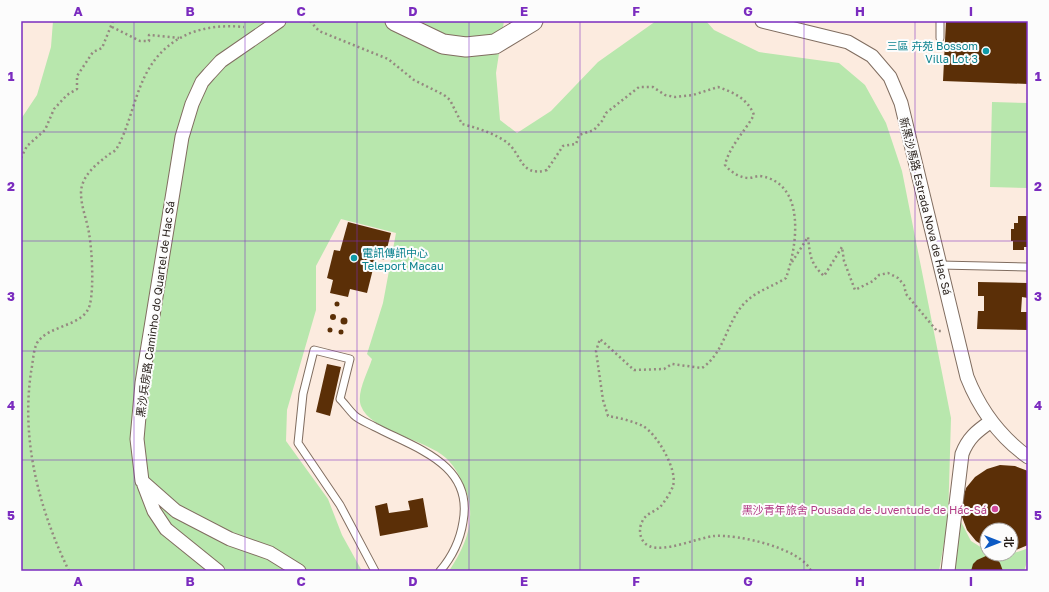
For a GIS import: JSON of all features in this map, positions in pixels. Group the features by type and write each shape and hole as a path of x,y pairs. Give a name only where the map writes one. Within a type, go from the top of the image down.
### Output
{"main road":[{"path":"395,21 443,44 466,47 495,44 533,21"}],"street":[{"name":"黑沙兵房路 Caminho do Quartel de Hac Sá","path":"218,571 166,529 154,511 142,481 137,439 142,383 182,137 192,104 202,82 221,61 264,29 279,21"},
{"name":"新黑沙馬路 Estrada Nova de Hac Sá","path":"762,21 848,42 872,56 890,78 901,103 956,334 973,393 990,422 1028,456"},
{"path":"948,571 962,454 966,443 971,436 990,422"},
{"path":"142,481 176,511 230,539 270,553 299,571"}],"lane":[{"path":"940,21 940,38"},
{"path":"940,265 1028,267"},
{"path":"375,571 340,505 298,443 303,394 314,350 350,359 340,399 355,416 398,439 426,450 439,459 457,483 463,497 465,513 462,528 454,550 440,571"}],"path":[{"path":"21,158 27,146 44,130 54,109 67,95 77,89 77,76 93,52 102,48 112,27 113,21"},
{"path":"310,21 319,31 388,59 414,80 444,95 450,100 462,124 491,132 507,142 520,161 530,170 539,173 547,170 562,146 576,144 579,135 594,130 602,121 606,113 639,87 653,87 665,95 676,97 693,96 718,87 729,91 750,105 754,114 742,135 727,155 725,165 732,173 748,178 760,176 780,185 790,196 796,224 796,243 786,278 754,295 742,305 717,353 711,362 702,368 672,364 664,369 634,370 600,339 596,351 603,400 608,416 644,427 659,443 671,465 673,486 660,507 646,516 642,521 640,530 642,539 647,545 654,548 663,547 715,536 744,538 788,553 801,560 811,571"},
{"path":"69,571 54,539 37,489 28,426 29,385 36,344 43,337 84,315 90,306 89,233 81,194 83,182 90,171 116,150 147,73 166,49 179,38 197,30 214,26 264,29"},
{"path":"112,27 140,42 149,41 149,35 179,38"},
{"path":"791,264 808,237 810,256 814,267 824,276 842,247 844,261 855,290 872,281 879,275 888,273 898,278 904,286 906,294 937,331 956,334"}],"green space":[{"path":"53,21 504,21 496,73 500,120 517,133 551,111 598,62 656,21 706,21 714,30 759,52 839,63 865,85 886,123 902,171 951,418 948,521 939,571 449,571 459,554 467,536 469,527 470,507 468,497 459,476 450,462 437,452 375,422 366,415 360,401 363,382 372,359 367,354 383,303 396,233 341,219 316,266 316,310 287,410 286,441 328,499 342,535 362,571 21,571 21,119 37,95 51,47"},
{"path":"992,102 1028,103 1028,188 990,187"},
{"path":"960,520 971,541 979,546 979,562 1019,562 1019,551 1028,548 1028,559 1024,571 953,571"}],"building":[{"name":"三區 卉苑 Bossom Villa Lot 3","path":"946,21 1028,21 1028,84 943,81"},
{"path":"1018,216 1028,216 1028,247 1024,247 1024,250 1013,250 1013,241 1011,241 1011,229 1014,229 1014,223 1018,223"},
{"name":"電訊傳訊中心 Teleport Macau","path":"348,222 391,233 384,260 376,257 367,293 350,289 348,297 330,293 333,280 327,278 334,250 340,251"},
{"path":"978,282 1028,283 1028,298 1022,297 1021,312 1027,312 1028,330 977,329 978,311 984,311 984,296 978,296"},
{"path":"337,301 340,304 337,307 334,304"},
{"path":"333,314 336,317 333,320 330,317"},
{"path":"344,317 348,321 344,325 340,321"},
{"path":"328,328 332,328 332,332 328,332"},
{"path":"341,329 344,332 341,335 338,332"},
{"path":"327,364 341,367 330,416 316,412"},
{"name":"黑沙青年旅舍 Pousada de Juventude de Hác-Sá","path":"1000,465 1015,466 1028,471 1028,545 1019,549 1019,522 979,522 979,543 967,530 962,517 962,502 966,488 975,477 987,469"},
{"path":"423,498 428,527 380,536 375,506 387,503 389,513 410,510 408,501"},
{"path":"979,559 979,562 999,562 1003,571 971,571 973,564"}],"place":[{"name":"三區 卉苑 Bossom Villa Lot 3","path":"986,51"},
{"name":"電訊傳訊中心 Teleport Macau","path":"354,258"},
{"name":"黑沙青年旅舍 Pousada de Juventude de Hác-Sá","path":"995,509"}]}
